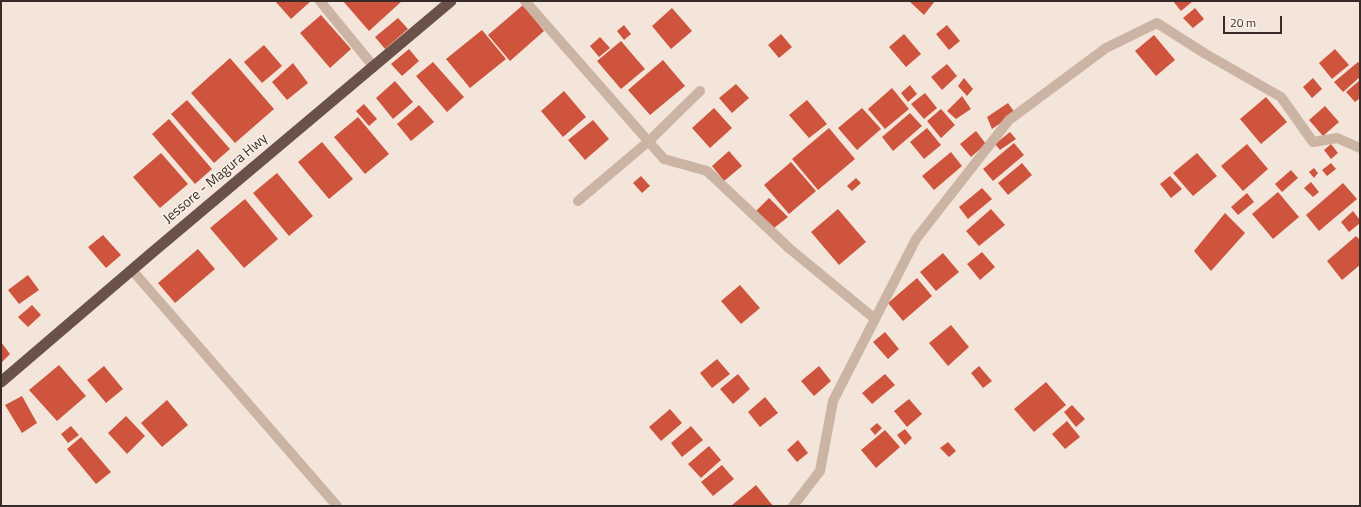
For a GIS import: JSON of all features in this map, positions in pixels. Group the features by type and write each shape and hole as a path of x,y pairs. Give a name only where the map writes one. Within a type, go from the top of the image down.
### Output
{"highway":[{"name":"Jessore - Magura Hwy","path":"1,382 451,1"}],"street":[{"path":"320,1 374,67"},
{"path":"525,1 664,159 707,171 790,249 875,319"},
{"path":"793,506 820,471 833,401 916,239 1009,120 1106,48 1157,23 1204,53 1281,96 1313,142 1337,138 1360,148"},
{"path":"578,201 649,142 700,91"},
{"path":"132,270 337,506"}],"building":[{"path":"275,1 311,1 291,19"},
{"path":"343,1 402,1 369,31"},
{"path":"909,1 935,1 924,15"},
{"path":"1173,1 1193,1 1181,11"},
{"path":"523,5 544,31 510,61 488,35"},
{"path":"672,8 692,31 671,49 652,26"},
{"path":"1195,8 1204,19 1193,28 1183,18"},
{"path":"321,15 351,49 330,68 300,33"},
{"path":"398,18 408,29 385,49 375,37"},
{"path":"624,25 631,34 624,40 617,31"},
{"path":"947,25 960,41 949,50 936,34"},
{"path":"482,30 506,59 470,88 446,59"},
{"path":"781,34 792,47 779,58 768,45"},
{"path":"904,34 921,54 906,67 889,47"},
{"path":"1154,35 1175,60 1156,76 1135,51"},
{"path":"600,37 610,48 599,57 590,46"},
{"path":"621,41 645,69 621,89 597,61"},
{"path":"264,45 282,66 262,83 244,62"},
{"path":"409,49 419,61 402,76 391,64"},
{"path":"1335,49 1349,65 1332,79 1319,63"},
{"path":"230,58 274,109 235,143 191,93"},
{"path":"663,60 685,86 650,115 628,90"},
{"path":"433,62 464,97 447,112 416,76"},
{"path":"1358,62 1360,64 1360,77 1343,92 1334,82"},
{"path":"293,63 308,83 287,100 272,82"},
{"path":"947,64 957,76 942,90 931,77"},
{"path":"964,78 973,89 967,96 958,86"},
{"path":"1313,78 1322,89 1312,98 1303,87"},
{"path":"1360,80 1360,98 1355,102 1346,92"},
{"path":"395,81 413,102 393,119 376,98"},
{"path":"736,84 749,98 732,113 719,98"},
{"path":"910,85 917,94 908,102 901,93"},
{"path":"892,88 909,109 885,129 868,109"},
{"path":"564,91 586,117 563,137 541,111"},
{"path":"925,93 937,108 924,119 911,104"},
{"path":"962,96 971,109 956,119 947,111"},
{"path":"1266,97 1287,122 1261,144 1240,119"},
{"path":"187,100 230,149 214,163 171,114"},
{"path":"807,100 827,124 809,138 789,115"},
{"path":"1008,103 1015,113 992,129 987,117"},
{"path":"364,104 377,119 369,126 356,111"},
{"path":"419,105 434,122 411,141 397,124"},
{"path":"1325,106 1339,122 1323,136 1309,120"},
{"path":"714,108 732,128 710,148 692,128"},
{"path":"862,108 881,129 857,150 838,128"},
{"path":"941,109 955,125 941,138 927,121"},
{"path":"910,113 922,126 893,151 882,137"},
{"path":"358,117 389,154 365,174 334,137"},
{"path":"169,119 212,169 195,184 152,134"},
{"path":"593,120 609,139 585,160 568,140"},
{"path":"829,128 855,159 818,190 792,159"},
{"path":"927,128 941,145 924,159 910,142"},
{"path":"976,131 986,144 971,157 960,144"},
{"path":"1010,132 1016,139 1000,150 995,144"},
{"path":"322,142 353,179 329,199 298,162"},
{"path":"1014,143 1024,155 993,181 983,169"},
{"path":"1247,144 1268,169 1243,191 1221,166"},
{"path":"1331,144 1338,153 1331,159 1324,150"},
{"path":"729,151 742,166 724,181 712,166"},
{"path":"951,152 962,166 934,190 922,176"},
{"path":"161,153 188,184 160,208 133,177"},
{"path":"1197,153 1217,176 1193,196 1173,173"},
{"path":"791,162 816,191 789,214 764,185"},
{"path":"1022,163 1032,175 1008,195 998,183"},
{"path":"1331,163 1336,169 1327,176 1322,170"},
{"path":"1314,168 1318,173 1314,178 1309,172"},
{"path":"1291,170 1298,178 1282,192 1275,184"},
{"path":"277,173 313,216 289,236 253,193"},
{"path":"641,176 650,186 642,193 633,183"},
{"path":"1170,176 1182,189 1171,198 1160,184"},
{"path":"856,178 861,183 852,191 847,186"},
{"path":"1311,182 1319,192 1313,197 1304,188"},
{"path":"1343,183 1357,199 1319,231 1306,215"},
{"path":"982,188 992,199 968,219 959,207"},
{"path":"1278,192 1299,217 1273,239 1252,214"},
{"path":"1247,193 1254,202 1238,215 1231,207"},
{"path":"769,198 788,217 774,228 755,212"},
{"path":"245,199 278,239 244,268 210,228"},
{"path":"838,209 866,242 839,265 811,232"},
{"path":"991,209 1005,225 979,246 966,231"},
{"path":"1353,211 1360,220 1360,223 1349,232 1341,222"},
{"path":"1225,213 1245,233 1211,271 1194,251"},
{"path":"103,235 121,255 106,268 88,247"},
{"path":"1356,236 1360,240 1360,265 1342,280 1327,261"},
{"path":"198,249 215,269 175,303 158,283"},
{"path":"982,252 995,267 980,280 967,264"},
{"path":"943,253 959,272 936,291 920,272"},
{"path":"28,275 39,290 19,304 8,290"},
{"path":"917,278 932,296 903,321 888,303"},
{"path":"740,285 760,308 741,324 721,301"},
{"path":"32,305 41,315 28,327 18,317"},
{"path":"951,325 969,347 948,366 929,343"},
{"path":"885,332 899,349 888,359 873,342"},
{"path":"1,342 10,354 1,363"},
{"path":"717,359 730,374 712,388 700,373"},
{"path":"59,365 86,396 57,421 29,390"},
{"path":"104,366 123,389 106,403 87,380"},
{"path":"819,366 831,381 814,396 801,381"},
{"path":"979,366 992,381 983,388 971,373"},
{"path":"738,374 750,389 733,404 720,389"},
{"path":"885,374 895,385 872,404 862,393"},
{"path":"1046,382 1066,405 1034,432 1014,409"},
{"path":"22,396 37,423 22,433 5,405"},
{"path":"765,397 778,413 760,427 748,412"},
{"path":"909,399 922,414 907,427 894,411"},
{"path":"167,400 188,425 162,447 141,423"},
{"path":"1072,405 1085,419 1076,427 1064,412"},
{"path":"670,409 682,423 661,441 649,427"},
{"path":"126,416 145,436 127,454 108,433"},
{"path":"1067,421 1080,437 1065,449 1052,434"},
{"path":"877,423 882,428 875,435 870,429"},
{"path":"71,426 79,435 68,443 61,434"},
{"path":"691,426 703,440 682,457 671,443"},
{"path":"905,429 912,438 905,445 897,435"},
{"path":"885,430 900,447 876,468 861,450"},
{"path":"81,437 111,472 96,484 67,449"},
{"path":"798,440 808,453 797,462 787,450"},
{"path":"948,442 956,451 949,457 940,448"},
{"path":"709,446 721,460 701,478 688,464"},
{"path":"722,465 734,479 713,496 701,482"},
{"path":"756,485 773,506 731,506"}]}
